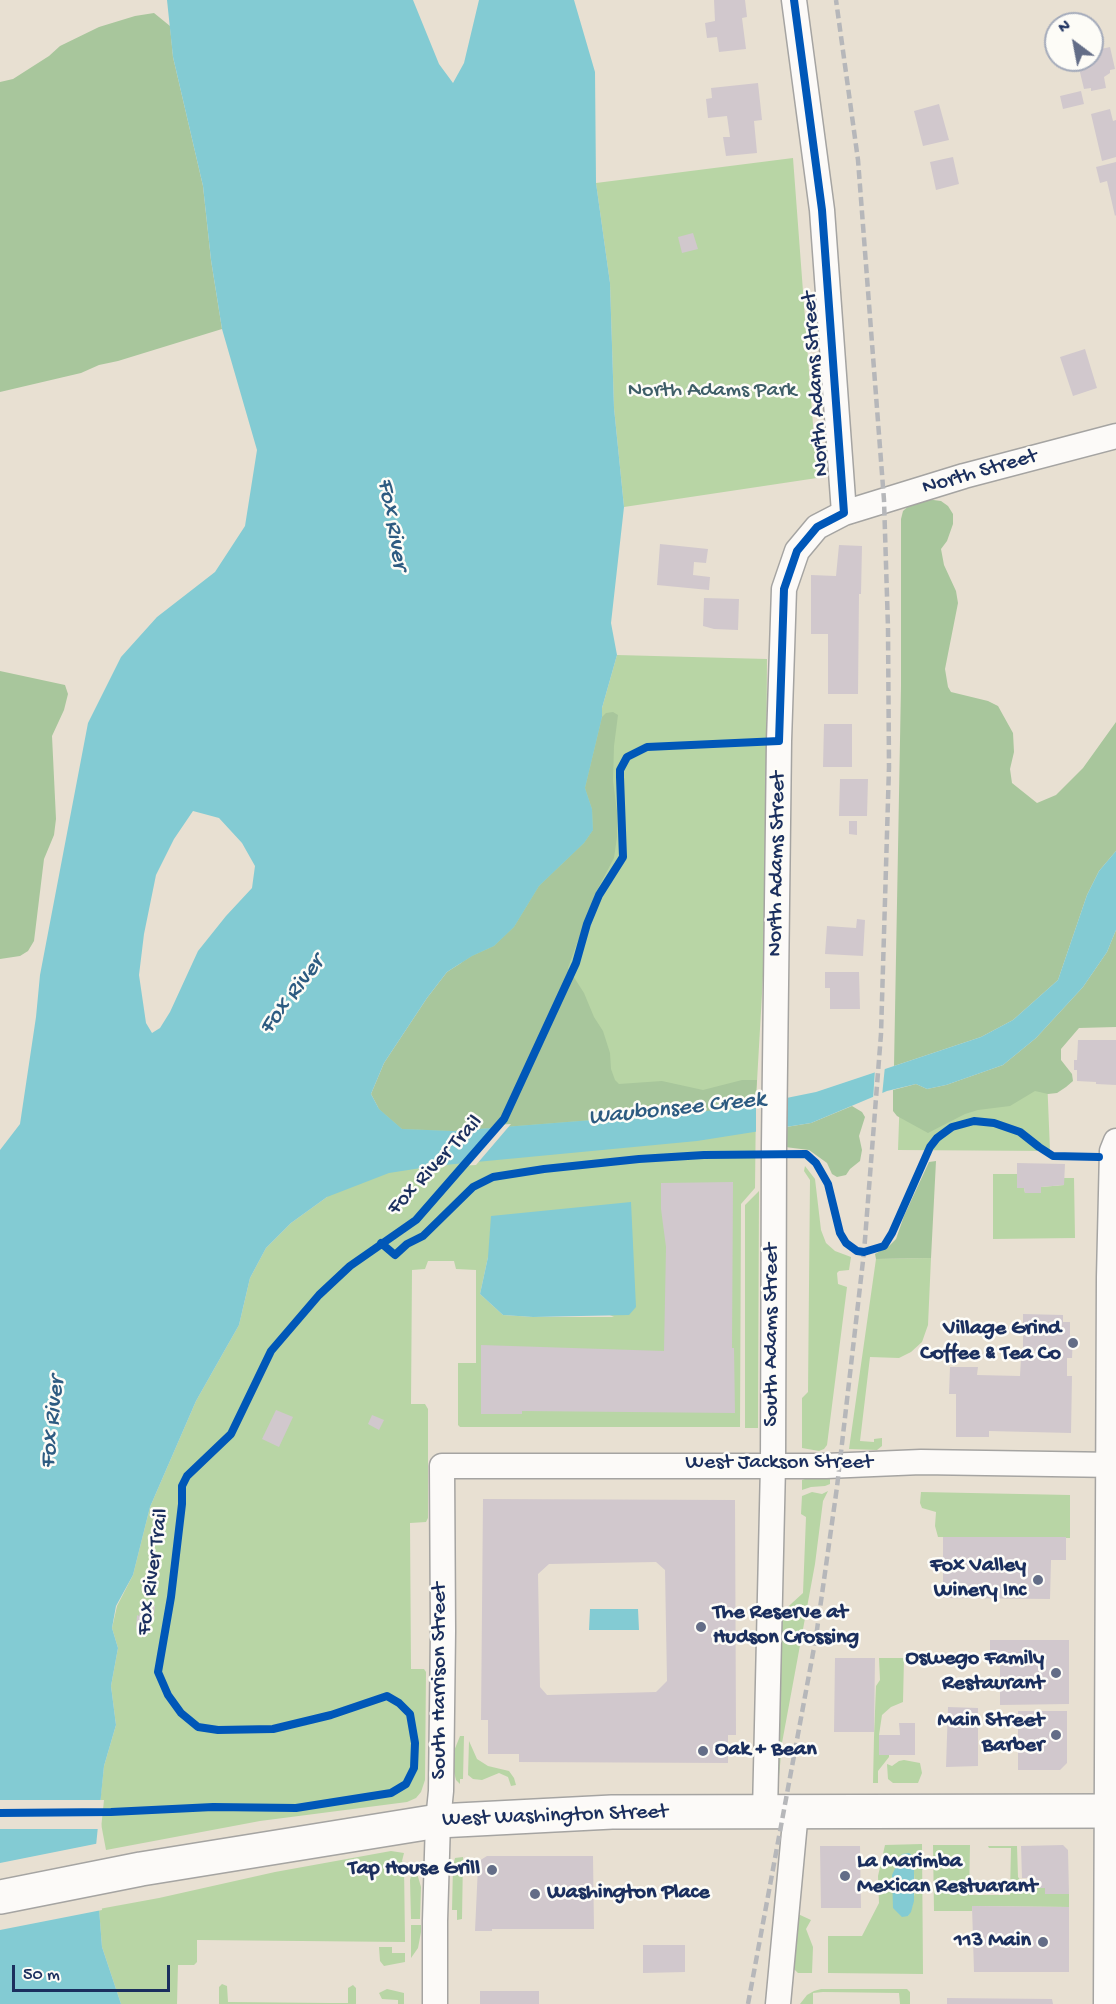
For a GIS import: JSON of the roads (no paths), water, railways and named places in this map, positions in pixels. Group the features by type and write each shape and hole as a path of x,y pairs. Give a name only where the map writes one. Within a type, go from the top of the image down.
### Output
{"main road":[{"name":"West Washington Street","path":"0,1897 141,1869 438,1821 612,1812 1111,1812"}],"street":[{"name":"North Adams Street","path":"774,1146 779,741 784,589 797,551 817,527 844,513 822,210 794,0"},
{"name":"North Street","path":"844,513 964,476 1116,436"},
{"path":"1106,2004 1111,1812 1111,1194 1112,1151 1116,1141"},
{"name":"South Adams Street","path":"774,1146 773,1466 781,1812 778,2004"},
{"name":"West Jackson Street","path":"442,1466 773,1466 921,1462 1112,1465"},
{"name":"South Harrison Street","path":"435,2004 438,1821 441,1791 442,1466"}],"water":[{"name":"Fox River","path":"167,0 413,0 439,64 453,83 464,63 479,0 574,0 595,72 596,183 610,283 614,408 624,507 611,623 617,655 602,708 602,717 585,788 592,809 593,830 584,843 539,886 514,927 494,946 472,956 447,972 427,998 384,1063 371,1094 379,1109 402,1129 453,1131 732,1109 816,1092 981,1037 1013,1020 1058,980 1087,895 1099,871 1116,851 1116,930 1107,952 1083,987 1036,1038 1003,1065 946,1085 927,1089 916,1084 887,1091 811,1123 697,1141 434,1166 389,1173 327,1197 291,1223 266,1248 250,1278 239,1325 196,1401 150,1507 133,1575 116,1606 112,1628 118,1648 111,1686 116,1725 104,1766 95,1856 102,1947 121,2004 0,2004 0,1150 20,1124 40,975 88,723 121,657 157,617 215,572 245,526 257,450 222,329 211,260 203,186 173,57","holes":["193,811 219,818 242,843 255,866 252,888 198,951 170,1012 160,1028 152,1033 146,1023 139,975 144,934 156,875 174,839"]},
{"path":"631,1202 636,1307 629,1315 533,1317 503,1315 480,1294 488,1257 491,1216"},
{"path":"590,1609 638,1609 639,1630 589,1630"},
{"path":"909,1853 913,1856 914,1863 914,1901 908,1916 902,1917 893,1908 892,1875 902,1854"}],"railway":[{"path":"748,2004 816,1637 837,1487 864,1252 881,1034 889,767 884,500 858,160 836,0"}],"place":[{"name":"Village Grind Coffee & Tea Co","path":"1073,1343"},
{"name":"Fox Valley Winery Inc","path":"1038,1580"},
{"name":"The Reserve at Hudson Crossing","path":"701,1627"},
{"name":"Oswego Family Restaurant","path":"1056,1673"},
{"name":"Main Street Barber","path":"1056,1735"},
{"name":"Oak + Bean","path":"703,1751"},
{"name":"Tap House Grill","path":"492,1870"},
{"name":"La Marimba Mexican Restuarant","path":"845,1876"},
{"name":"Washington Place","path":"535,1894"},
{"name":"113 Main","path":"1043,1942"}],"park label":[{"name":"North Adams Park","path":"712,392"}],"water label":[{"name":"Waubonsee Creek","path":"677,1110"}]}
